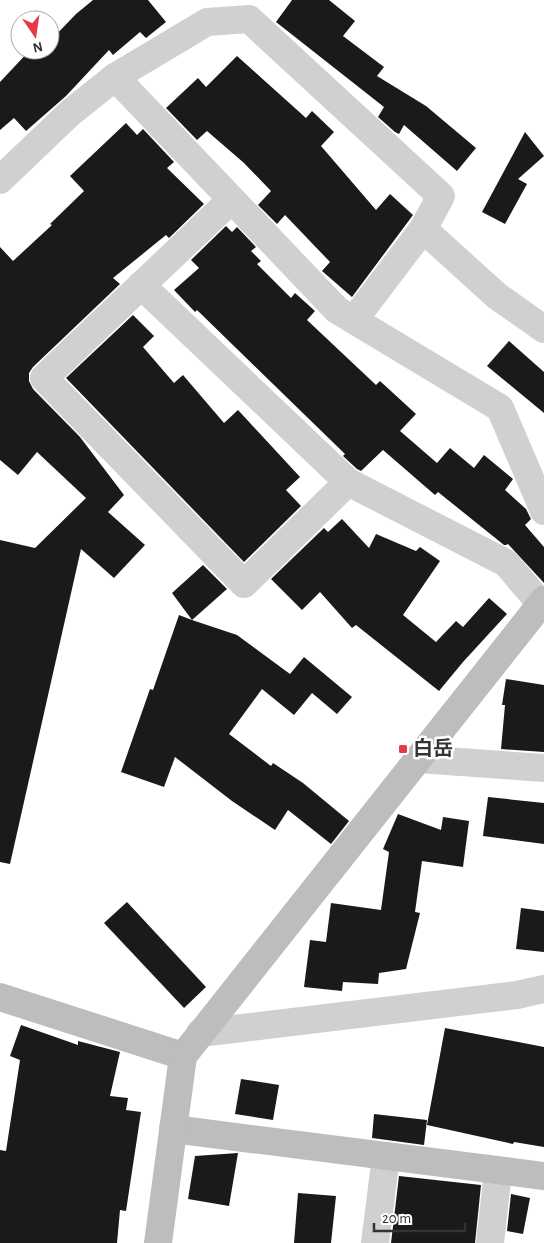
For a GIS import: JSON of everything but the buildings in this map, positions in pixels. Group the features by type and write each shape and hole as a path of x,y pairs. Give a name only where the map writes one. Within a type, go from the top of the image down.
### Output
{"street":[{"path":"0,180 70,114 115,77 207,22 249,19 441,196 423,229 354,320"},
{"path":"115,77 337,310 500,408 544,511"},
{"path":"231,200 44,378 244,584 348,482"},
{"path":"423,229 496,296 544,329"},
{"path":"142,285 348,482 506,563 542,602 183,1056 158,1243"},
{"path":"418,759 544,768"},
{"path":"200,1033 517,995 544,988"},
{"path":"0,997 183,1056"},
{"path":"172,1129 544,1176"},
{"path":"376,1243 386,1156"},
{"path":"490,1243 498,1171"}],"place":[{"name":"白岳","path":"403,749"}]}
